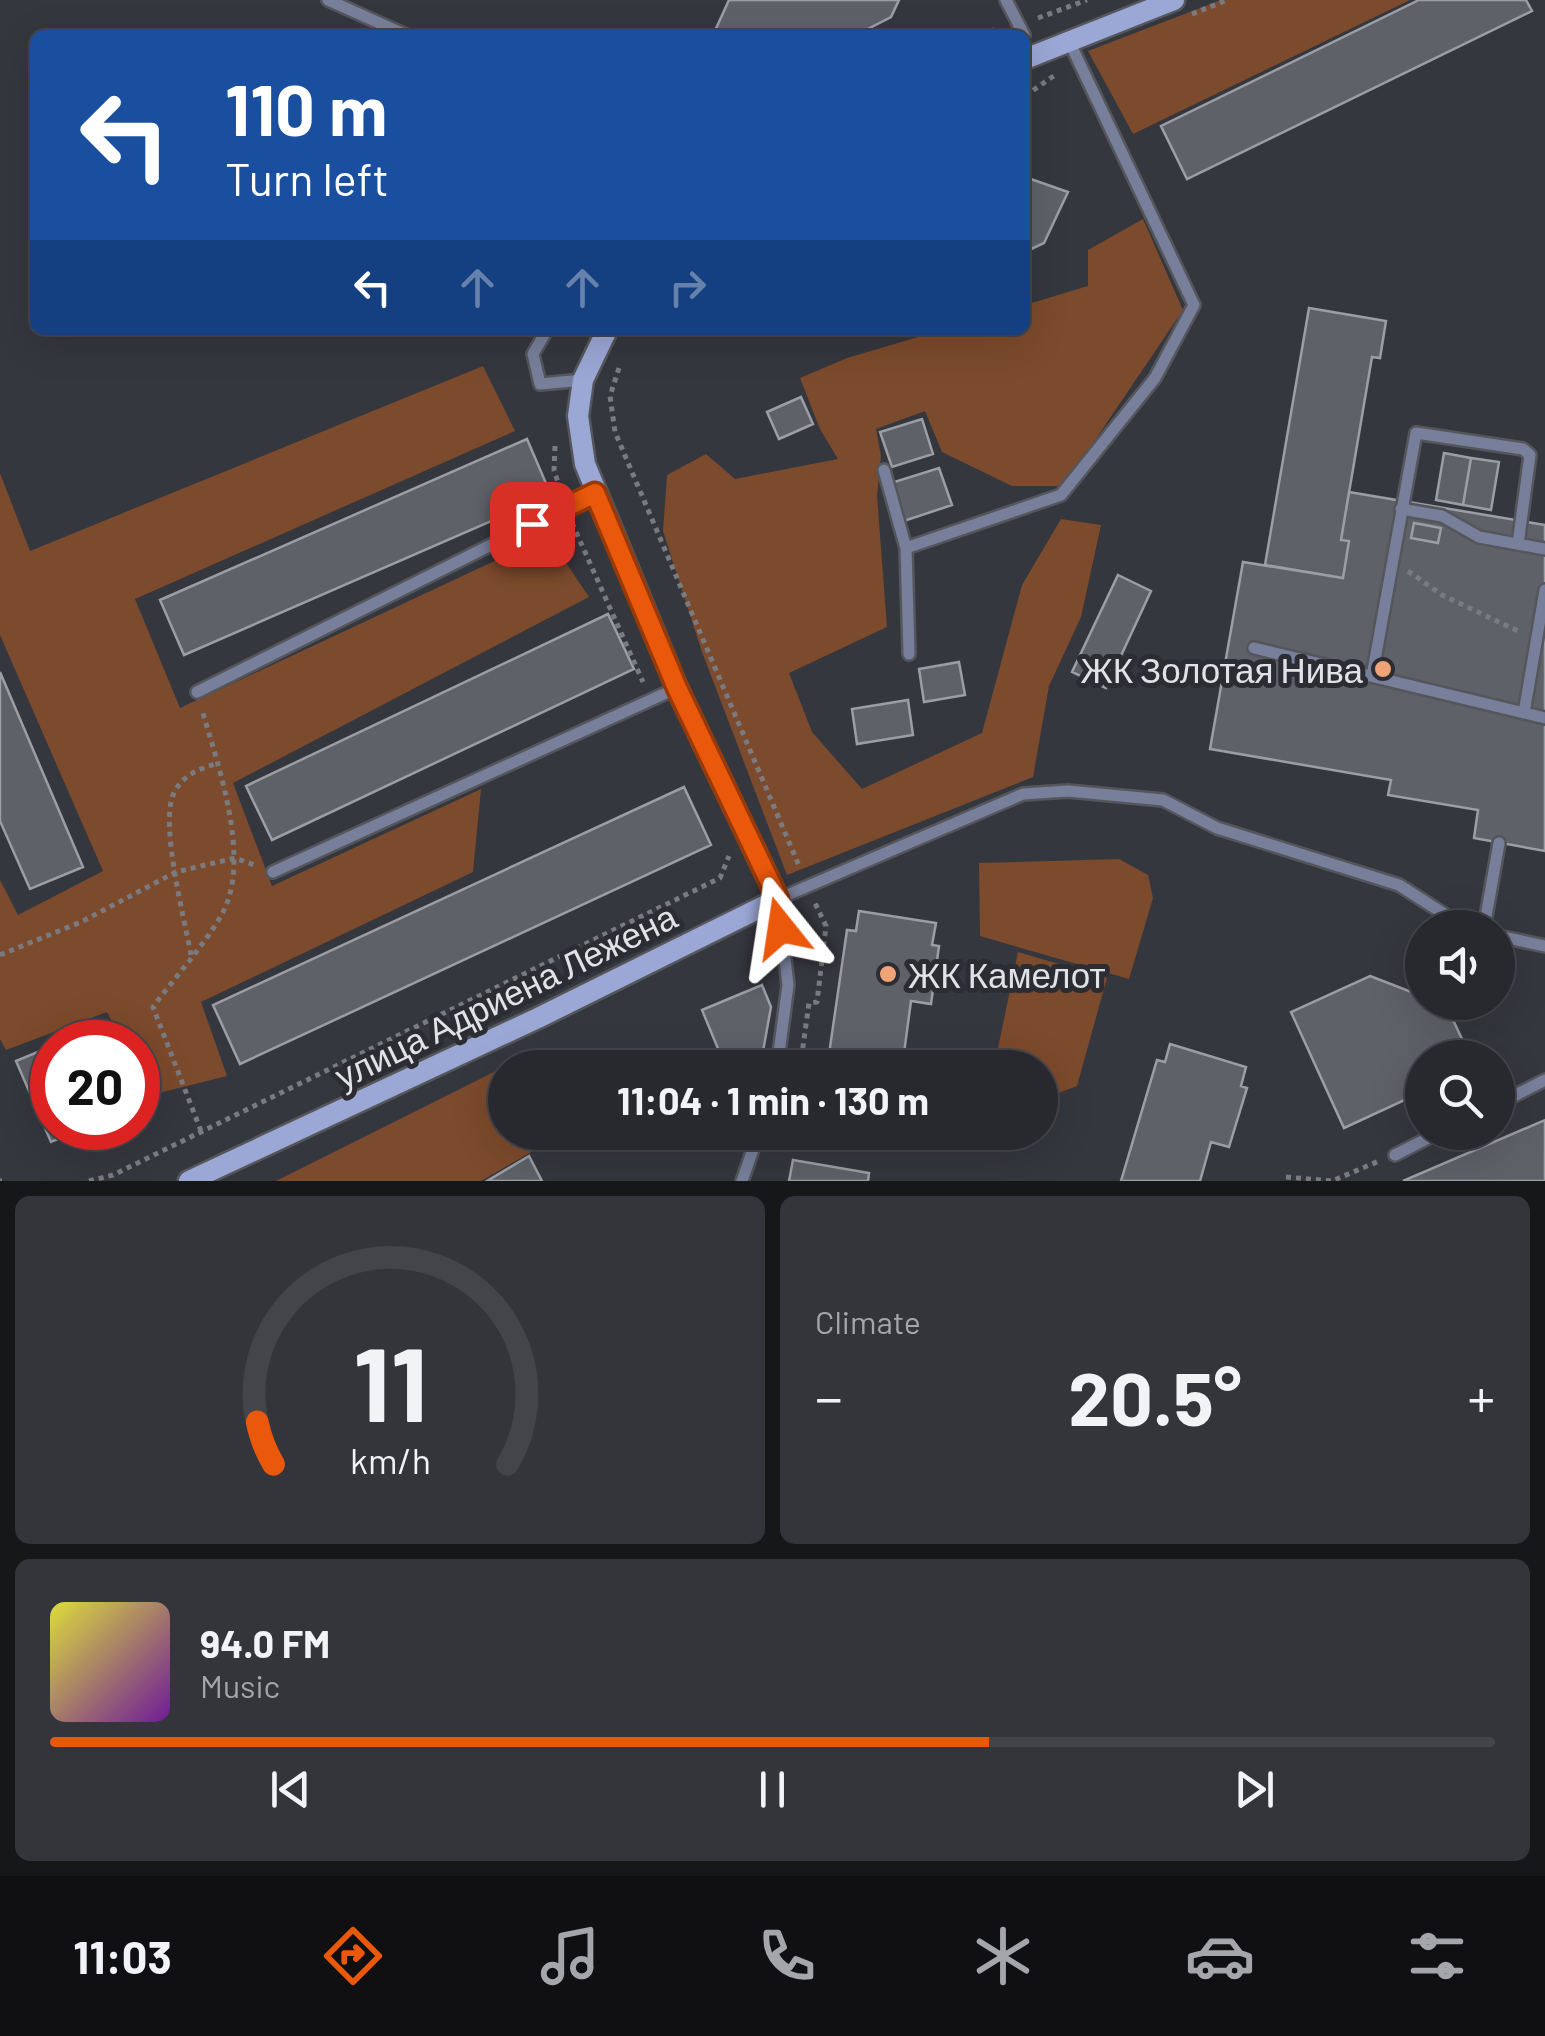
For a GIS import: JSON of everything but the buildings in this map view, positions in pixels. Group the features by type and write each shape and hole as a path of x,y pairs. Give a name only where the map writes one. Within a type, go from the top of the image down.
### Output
{"street":[{"path":"1030,46 1069,41 1174,0"},
{"path":"605,335 583,380 578,416 595,493 677,688 778,899"},
{"name":"улица Адриена Лежена","path":"189,1181 538,1018 778,899"}],"lane":[{"path":"328,0 395,30"},
{"path":"1006,0 1020,30"},
{"path":"906,548 1060,495 1154,378 1194,305 1069,41"},
{"path":"544,335 533,354 540,384 583,380"},
{"path":"1372,676 1416,433 1523,450 1532,461 1518,544"},
{"path":"884,470 906,548 910,654"},
{"path":"197,692 595,493"},
{"path":"1401,509 1442,516 1472,535 1545,549"},
{"path":"1524,713 1545,590"},
{"path":"1254,648 1545,718"},
{"path":"273,872 677,688"},
{"path":"779,1050 788,985 778,899 1022,794 1068,791 1163,800 1216,828 1399,885 1438,910"},
{"path":"1487,910 1500,843"},
{"path":"1515,940 1545,946"},
{"path":"1515,1095 1545,1080"},
{"path":"1395,1154 1405,1149"},
{"path":"742,1181 753,1150"}],"path":[{"path":"621,361 610,396 616,432 826,926 817,1002 809,1003 802,1050"},
{"path":"587,560 650,700"},
{"path":"1391,565 1473,607 1502,627 1537,638"},
{"path":"197,692 218,763 235,858 224,911 153,1007 202,1132"},
{"path":"191,955 170,837 173,794 192,772 218,763"},
{"path":"89,1181 113,1175 720,878 730,853 725,844"},
{"path":"0,956 81,922 176,872 235,858"},
{"path":"1286,1177 1332,1181 1395,1154"}],"shaded area":[{"path":"1221,0 1410,0 1133,134 1088,51"},
{"path":"1143,219 1183,310 1064,486 1012,486 942,452 925,411 876,429 881,456 877,496 887,627 789,673 812,732 862,789 982,733 1022,585 1061,519 1101,525 1081,617 1049,686 1033,777 787,875 702,652 663,531 667,475 706,454 735,479 838,459 820,429 800,378 847,358 925,335 1030,335 1030,303 1088,286 1088,250"},
{"path":"483,366 515,431 135,599 180,708 548,536 589,597 233,783 272,886 481,789 473,872 201,1002 227,1076 160,1093 160,1020 111,1020 107,1012 86,1020 30,1020 30,1041 6,1050 0,1039 0,880 18,915 103,871 0,635 0,473 30,551"},
{"path":"1119,859 1148,875 1153,898 1129,979 980,936 979,863"},
{"path":"1018,952 1107,978 1077,1086 1058,1093 1058,1050 998,1050"},
{"path":"488,1075 488,1150 535,1150 481,1181 276,1181"}],"place":[{"name":"ЖК Золотая Нива","path":"1383,669"},
{"name":"ЖК Камелот","path":"888,974"}],"route":[{"path":"532,524 595,493 677,688 778,899 781,928"}]}
